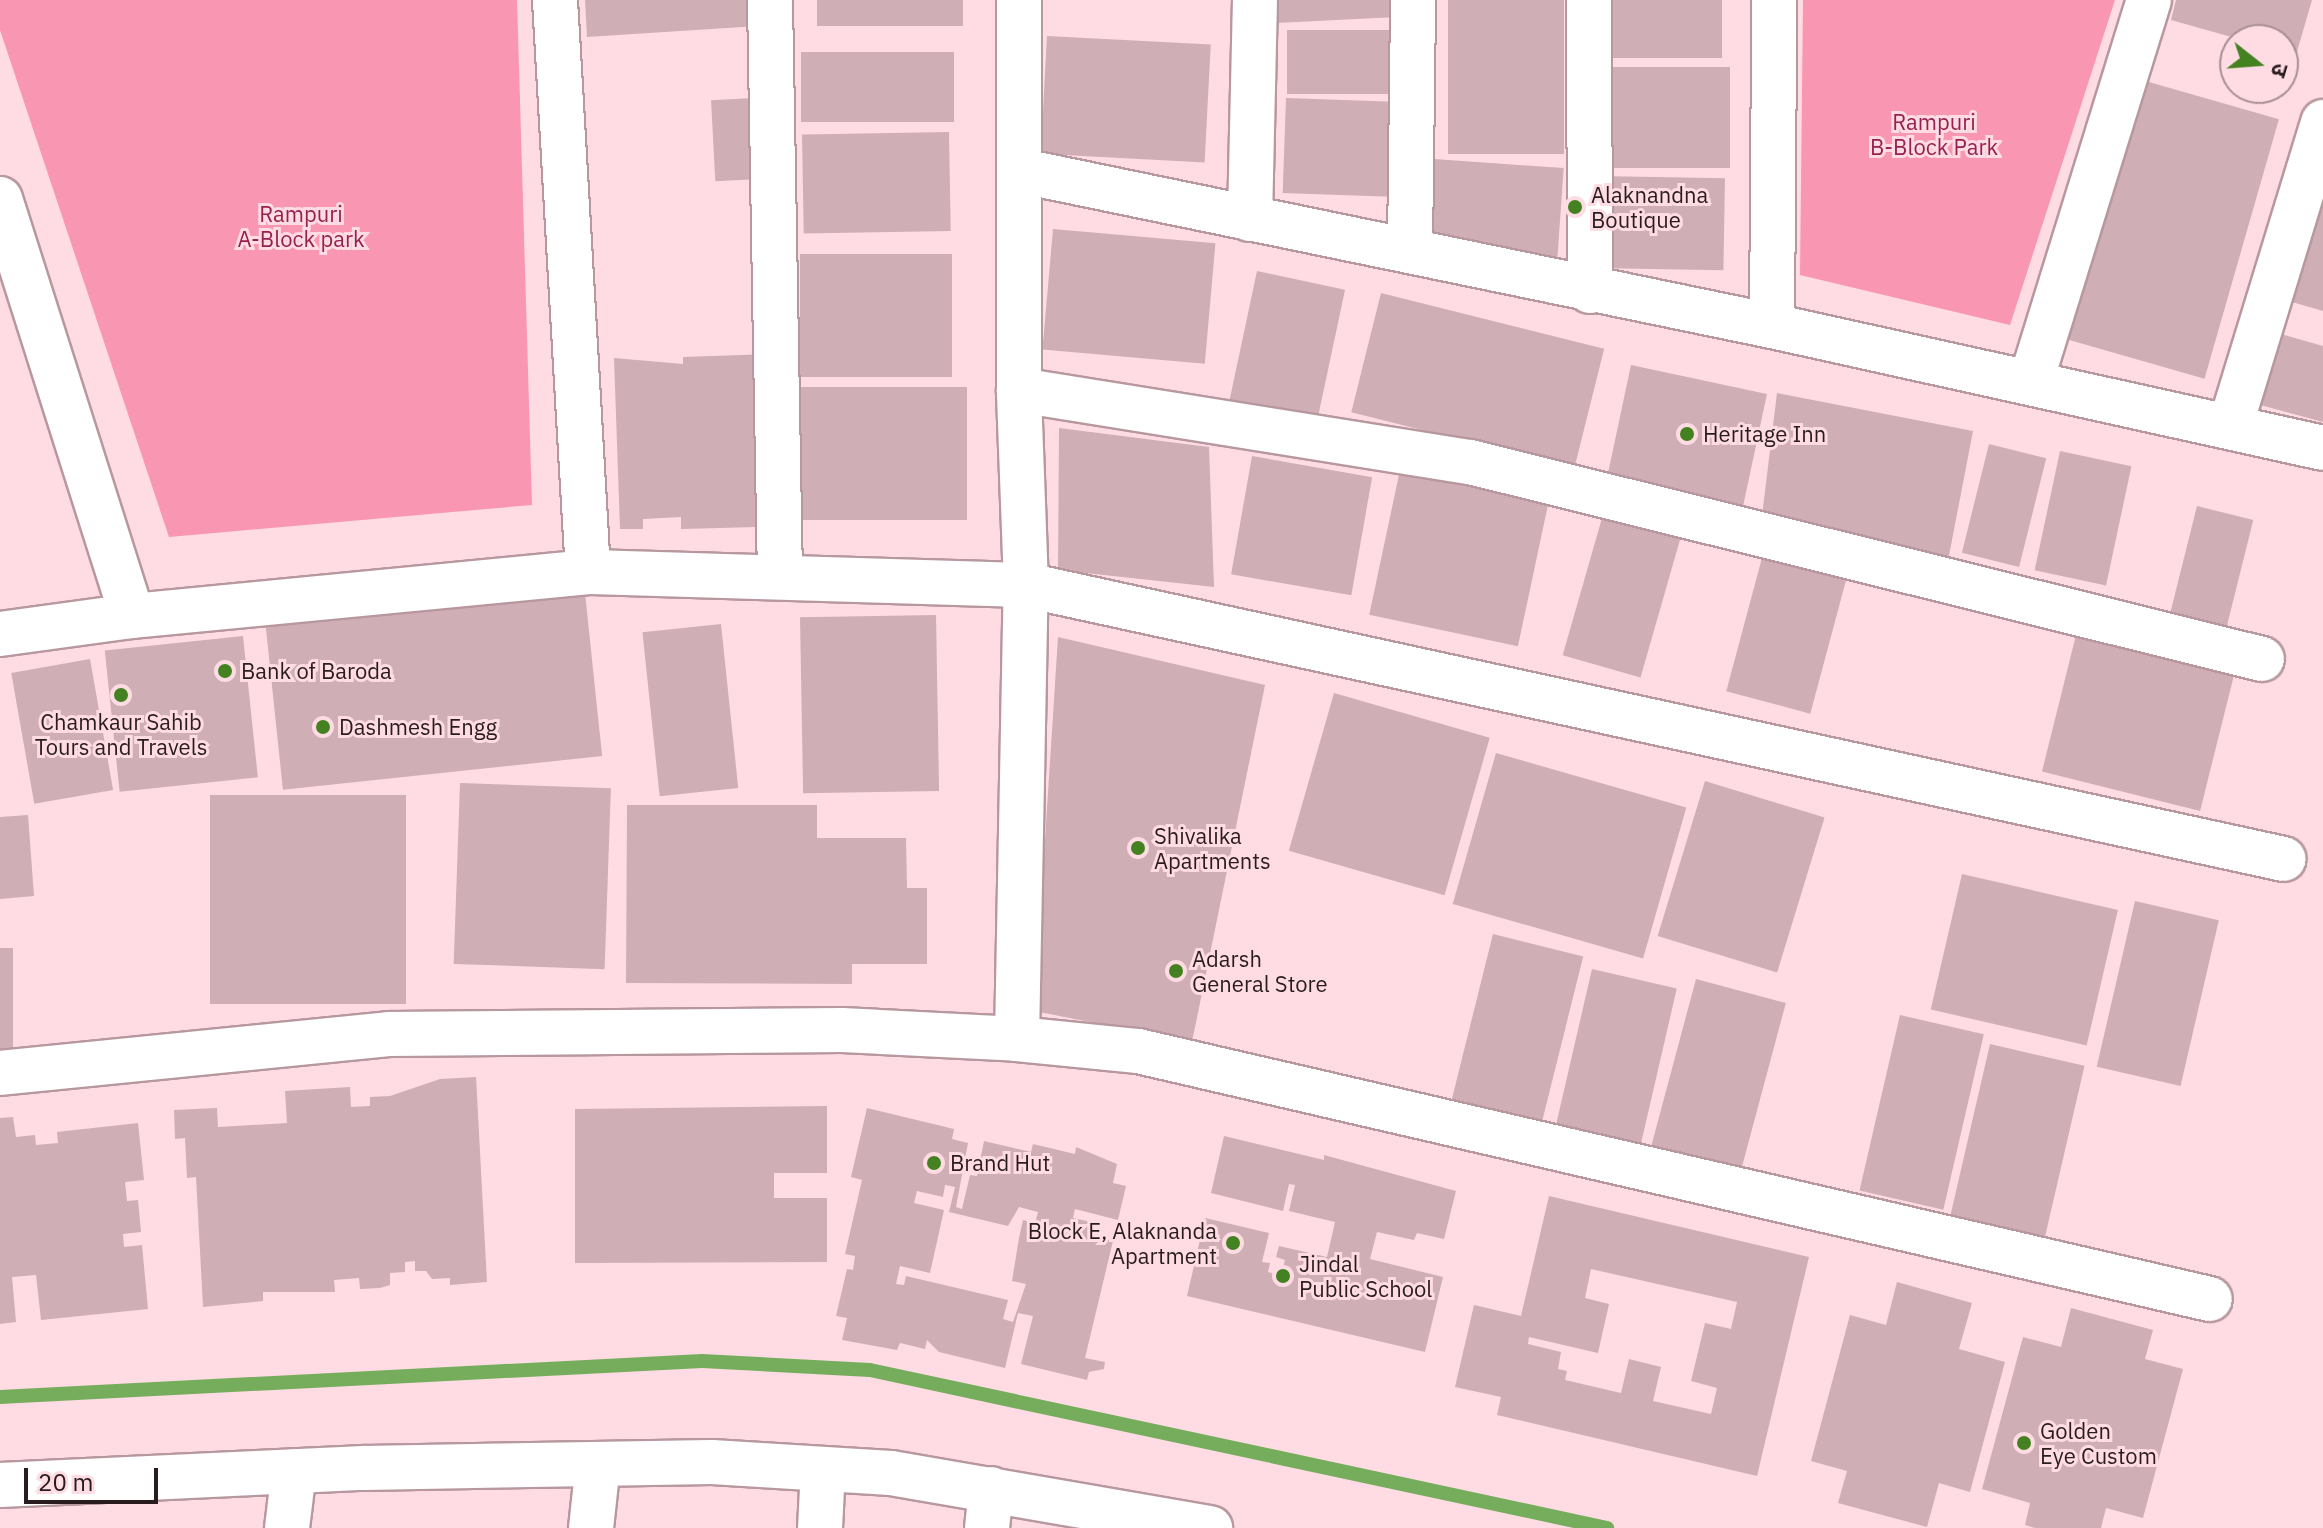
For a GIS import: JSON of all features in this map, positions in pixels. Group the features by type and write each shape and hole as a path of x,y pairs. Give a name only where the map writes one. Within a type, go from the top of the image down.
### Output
{"street":[{"path":"555,0 588,572"},
{"path":"770,0 780,576"},
{"path":"1017,1039 1026,585 1019,390 1022,171 1019,0"},
{"path":"1250,219 1255,0"},
{"path":"1410,249 1413,0"},
{"path":"1589,0 1590,291"},
{"path":"1772,326 1774,0"},
{"path":"2031,381 2149,0"},
{"path":"2230,427 2323,122"},
{"path":"1022,171 1410,249 1590,291 2031,381 2323,448"},
{"path":"0,199 132,616"},
{"path":"1019,390 1470,462 2262,659"},
{"path":"0,634 132,616 588,572 1026,585 2284,859"},
{"path":"0,1073 389,1034 842,1030 1017,1039 1138,1051 2210,1299"},
{"path":"0,1485 294,1471 712,1462 891,1473 989,1509 1186,1526"},
{"path":"591,1528 598,1464"},
{"path":"820,1528 823,1469"},
{"path":"287,1528 294,1471"}],"green space":[{"name":"Rampuri A-Block park","path":"0,0 517,0 532,505 169,537 0,30"},
{"name":"Rampuri B-Block Park","path":"1803,0 2115,0 2010,325 1800,275"}],"building":[{"path":"585,0 757,0 758,26 587,37"},
{"path":"817,0 963,0 963,26 817,26"},
{"path":"1274,0 1396,0 1397,17 1276,23"},
{"path":"1448,0 1564,0 1564,154 1448,154"},
{"path":"1599,0 1722,0 1722,58 1599,58"},
{"path":"2176,0 2312,0 2299,45 2299,24 2219,24 2219,34 2171,20"},
{"path":"1287,30 1392,30 1392,94 1287,94"},
{"path":"1047,36 1211,45 1205,162 1041,154"},
{"path":"801,52 954,52 954,122 801,122"},
{"path":"1600,67 1730,67 1730,168 1600,168"},
{"path":"2128,76 2279,119 2204,379 2054,336"},
{"path":"755,98 759,179 715,181 711,100"},
{"path":"1286,98 1394,102 1391,197 1283,193"},
{"path":"949,132 951,231 804,234 802,135"},
{"path":"1434,159 1564,168 1557,261 1428,252"},
{"path":"1598,176 1725,178 1723,270 1596,268"},
{"path":"2323,194 2323,311 2292,302"},
{"path":"1053,229 1215,243 1205,364 1042,350"},
{"path":"800,254 952,254 952,377 800,377"},
{"path":"1257,271 1345,290 1317,423 1229,404"},
{"path":"1381,293 1604,349 1574,468 1351,412"},
{"path":"2274,332 2323,346 2323,422 2253,403"},
{"path":"773,354 769,435 754,436 755,460 766,460 767,509 756,509 757,527 681,529 681,517 643,519 643,529 620,529 614,358 683,364 683,357"},
{"path":"1631,365 1767,394 1742,511 1606,482"},
{"path":"801,387 967,387 967,520 801,520"},
{"path":"1777,393 1973,431 1947,566 1762,516"},
{"path":"1059,428 1209,447 1214,587 1058,570"},
{"path":"1989,444 2046,458 2019,567 1962,553"},
{"path":"2060,451 2131,466 2106,586 2035,570"},
{"path":"1252,456 1372,477 1351,595 1231,574"},
{"path":"1400,470 1549,502 1518,646 1369,615"},
{"path":"2197,506 2253,520 2226,631 2169,617"},
{"path":"1604,511 1682,533 1641,678 1563,655"},
{"path":"1763,554 1847,577 1810,714 1726,691"},
{"path":"585,593 602,756 283,790 266,627"},
{"path":"936,615 939,791 803,793 800,617"},
{"path":"721,624 738,788 660,796 642,632"},
{"path":"2078,627 2236,666 2200,811 2042,772"},
{"path":"243,636 258,777 120,792 105,651"},
{"name":"Shivalika Apartments","path":"1058,637 1265,685 1192,1042 1034,1011"},
{"path":"90,659 113,790 34,804 11,673"},
{"path":"1334,693 1490,738 1445,895 1289,851"},
{"path":"1496,753 1686,808 1643,958 1453,904"},
{"path":"1705,781 1825,818 1777,972 1658,936"},
{"path":"460,783 611,788 605,969 454,964"},
{"path":"210,795 406,795 406,1004 210,1004"},
{"path":"627,805 817,805 817,838 906,838 907,888 927,888 927,964 852,964 852,984 626,983"},
{"path":"28,815 34,896 0,899 0,817"},
{"path":"1962,874 2118,910 2087,1045 1931,1009"},
{"path":"2135,901 2219,920 2181,1086 2097,1067"},
{"path":"1493,934 1583,956 1540,1129 1450,1107"},
{"path":"0,948 13,948 13,1057 0,1057"},
{"path":"1592,969 1677,989 1638,1158 1553,1139"},
{"path":"1696,979 1786,1003 1738,1183 1648,1159"},
{"path":"1900,1015 1984,1034 1943,1210 1860,1190"},
{"path":"1990,1044 2085,1066 2043,1246 1948,1224"},
{"path":"476,1077 487,1282 450,1285 450,1278 432,1279 426,1271 415,1271 415,1261 405,1262 405,1272 390,1273 390,1285 380,1288 360,1289 359,1278 334,1280 335,1292 263,1292 263,1301 203,1307 196,1177 187,1178 185,1138 175,1139 174,1110 217,1108 218,1127 287,1123 285,1091 350,1087 351,1107 370,1106 370,1097 390,1096 440,1079"},
{"path":"827,1106 827,1173 774,1173 774,1198 827,1198 827,1262 575,1263 575,1109"},
{"path":"867,1108 954,1129 952,1139 968,1143 956,1207 962,1209 970,1175 977,1176 984,1141 1031,1152 1033,1144 1075,1154 1076,1147 1117,1164 1113,1183 1126,1186 1118,1220 1075,1209 1073,1218 1101,1224 1098,1238 1113,1241 1085,1358 1105,1362 1104,1369 1089,1372 1087,1380 1021,1364 1033,1316 1018,1313 1005,1368 939,1352 927,1340 925,1349 900,1343 897,1350 842,1340 847,1318 836,1316 847,1269 853,1270 855,1256 845,1254 862,1180 851,1177","holes":["945,1185 955,1187 949,1212 1008,1226 1019,1207 1038,1212 1035,1223 1023,1220 1012,1281 1026,1284 1013,1322 1003,1319 1008,1300 906,1276 904,1285 896,1284 900,1266 930,1273 944,1210 914,1203 917,1191 943,1197"]},
{"path":"13,1117 16,1137 35,1135 36,1145 58,1143 57,1132 138,1123 144,1180 125,1182 127,1201 138,1200 141,1232 123,1234 124,1247 142,1245 148,1309 41,1320 36,1275 12,1277 16,1322 0,1324 0,1118"},
{"name":"Block E, Alaknanda Apartment","path":"1224,1136 1324,1160 1324,1155 1456,1191 1444,1239 1417,1233 1414,1240 1377,1232 1370,1259 1443,1277 1425,1352 1187,1296 1205,1218 1269,1233 1262,1262 1270,1263 1268,1272 1288,1277 1282,1271 1285,1260 1276,1257 1279,1246 1327,1257 1335,1222 1289,1211 1295,1185 1289,1184 1283,1211 1211,1193"},
{"path":"1549,1196 1809,1257 1757,1476 1497,1415 1501,1397 1455,1387 1474,1305 1521,1316","holes":["1591,1269 1737,1302 1731,1329 1705,1323 1691,1381 1717,1388 1711,1414 1653,1401 1661,1367 1629,1359 1621,1393 1565,1380 1567,1371 1558,1369 1561,1352 1528,1344 1529,1337 1598,1353 1609,1304 1585,1298"]},
{"path":"1897,1282 1972,1303 1959,1349 2005,1362 1970,1492 1939,1483 1927,1527 1838,1503 1847,1471 1811,1461 1850,1315 1886,1325"},
{"path":"2071,1308 2153,1330 2145,1359 2183,1369 2143,1518 2106,1508 2101,1528 2035,1528 2025,1525 2030,1503 1982,1489 2023,1337 2061,1347"}],"waterway":[{"path":"0,1397 702,1361 870,1370 1607,1528"}],"place":[{"name":"Alaknandna Boutique","path":"1575,207"},
{"name":"Heritage Inn","path":"1687,434"},
{"name":"Bank of Baroda","path":"225,671"},
{"name":"Chamkaur Sahib Tours and Travels","path":"121,695"},
{"name":"Dashmesh Engg","path":"323,727"},
{"name":"Shivalika Apartments","path":"1138,848"},
{"name":"Adarsh General Store","path":"1176,971"},
{"name":"Brand Hut","path":"934,1163"},
{"name":"Block E, Alaknanda Apartment","path":"1233,1243"},
{"name":"Jindal Public School","path":"1283,1276"},
{"name":"Golden Eye Custom","path":"2024,1443"}]}
